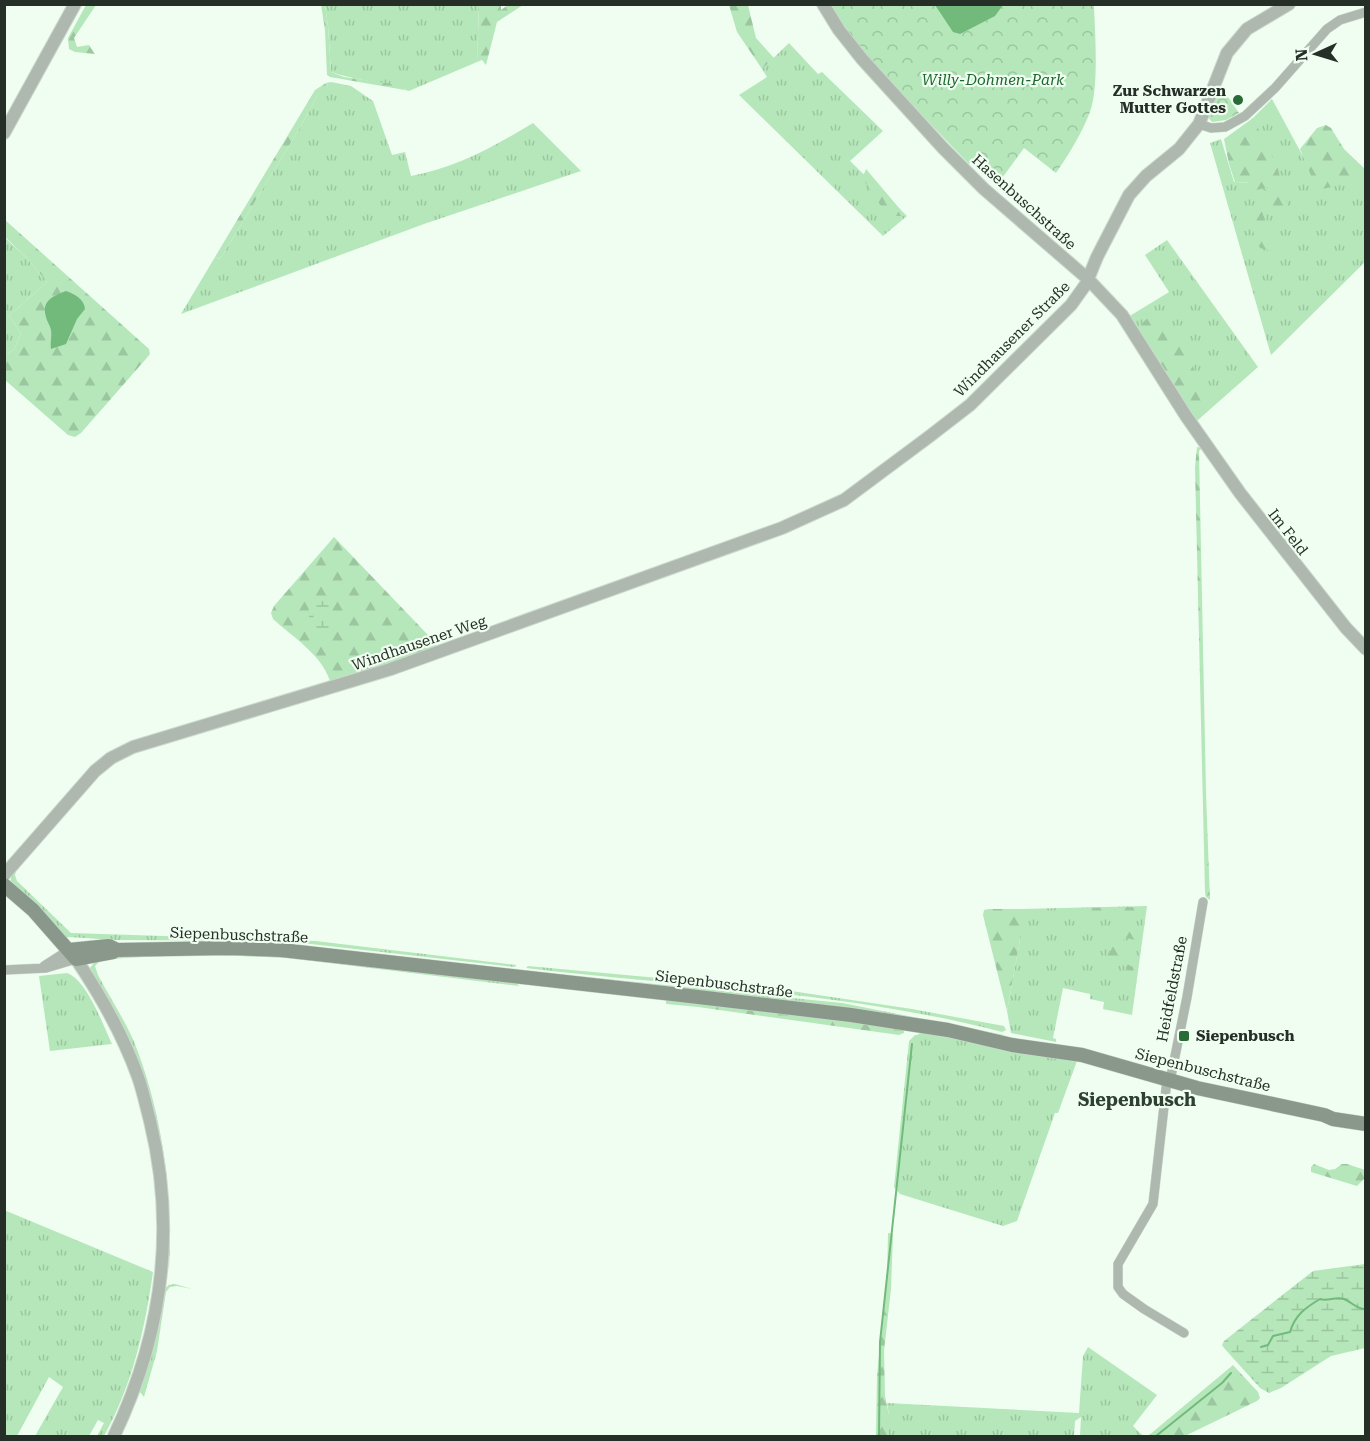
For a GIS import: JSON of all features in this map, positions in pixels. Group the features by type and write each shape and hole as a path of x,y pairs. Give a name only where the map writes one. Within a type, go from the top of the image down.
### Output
{"main road":[{"path":"4,885 33,910 73,955"},
{"name":"Siepenbuschstraße","path":"73,955 109,946 117,950 228,948 281,950 822,1012 948,1030 1012,1045 1082,1055 1216,1093 1365,1124"}],"street":[{"path":"4,133 75,4"},
{"name":"Hasenbuschstraße","path":"823,4 839,30 862,59 943,148 984,189 1088,279 1122,315 1194,428"},
{"name":"Windhausener Straße","path":"876,478 970,405 1071,304 1088,279 1129,195 1146,176 1179,149 1198,124 1227,53 1247,29 1289,4"},
{"path":"1198,124 1211,128 1226,127 1239,120 1275,88 1327,29 1340,20 1365,12"},
{"name":"Im Feld","path":"1194,428 1286,555 1365,649"},
{"name":"Windhausener Weg","path":"4,875 95,771 111,758 133,747 363,679 467,643 810,517 844,500 876,478"},
{"name":"Heidfeldstraße","path":"1184,1334 1123,1294 1118,1287 1118,1264 1153,1204 1168,1080 1203,902"},
{"path":"4,970 42,967 73,955 108,1011 139,1080 156,1151 162,1191 163,1259 155,1318 140,1375 114,1437"}],"green space":[{"path":"86,5 96,5 74,38 77,47 89,45 95,54 75,52 69,49 68,38"},
{"path":"321,5 325,5 331,72 344,77 399,85 405,90 327,75 325,30"},
{"path":"325,5 479,5 477,62 409,91 331,72"},
{"path":"479,5 501,5 501,10 508,5 523,5 497,22 486,65 482,60 477,62"},
{"path":"729,5 748,5 756,38 774,58 762,69 737,32"},
{"name":"Willy-Dohmen-Park","path":"830,5 1100,5 1094,6 1096,45 1093,101 1083,128 1056,173 1024,148 997,185 972,160 969,164 866,57"},
{"path":"789,43 818,74 822,72 883,131 850,161 907,216 883,236 739,95 767,77 762,69"},
{"path":"326,83 351,86 373,101 392,155 405,152 411,176 460,162 533,123 581,171 424,224 181,314 215,257 219,259 222,256 318,94 328,87"},
{"path":"326,83 327,91 318,94 222,256 219,259 215,257 315,90"},
{"path":"1219,84 1239,113 1226,120 1212,122 1208,117"},
{"path":"1272,99 1318,184 1365,173 1365,262 1271,355 1210,143 1221,139 1234,182 1251,183 1251,120"},
{"path":"1253,118 1278,169 1287,205 1283,209 1267,207 1263,214 1268,245 1279,246 1277,252 1260,248 1251,222 1253,209 1268,187 1253,191 1251,183 1235,182 1224,139"},
{"path":"1326,125 1331,128 1344,149 1365,169 1365,180 1322,189 1312,178 1300,149 1317,128"},
{"path":"866,169 905,215 897,216 885,210 862,179"},
{"path":"4,219 149,349 150,354 145,360 75,437 68,435 5,380 5,354 14,350 21,333 9,316 47,282 5,237"},
{"path":"4,237 25,256 47,282 9,316 21,333 14,350 5,354"},
{"path":"1167,240 1258,367 1198,420 1195,420 1128,317 1169,292 1145,255"},
{"path":"1151,315 1157,315 1161,329 1167,330 1175,327 1206,396 1205,404 1182,405 1138,333 1141,330 1140,325"},
{"path":"1197,447 1202,448 1199,451 1210,900 1205,893 1195,467"},
{"path":"334,537 435,642 436,648 331,685 328,675 316,657 273,619 271,613 274,606"},
{"path":"318,600 329,603 333,631 330,640 321,638 310,620 309,607"},
{"path":"17,868 15,875 17,881 71,933 316,941 517,965 514,967 284,941 66,938 11,881"},
{"path":"1147,906 1132,1015 1103,1009 1104,1002 1090,999 1090,994 1063,988 1053,1038 1056,1042 1011,1033 1007,1011 1020,940 1020,909"},
{"path":"1145,907 1141,914 1077,915 1071,908"},
{"path":"1020,909 1020,940 1007,1011 983,915 984,910"},
{"path":"1132,929 1138,933 1136,940 1125,938 1121,944 1130,949 1126,958 1127,964 1133,967 1134,971 1131,973 1122,964 1112,966 1106,963 1114,939"},
{"path":"276,954 515,982 519,986 288,958 188,955"},
{"path":"182,955 123,958 100,961 95,966 135,1044 153,1099 167,1184 169,1270 158,1142 90,968 95,961 110,956"},
{"path":"528,966 778,989 912,1009 1004,1026 1006,1030 1002,1032 884,1007 825,999 526,968"},
{"path":"526,971 842,1003 1004,1035 1003,1037"},
{"path":"67,973 81,984 88,994 112,1044 50,1051 39,976"},
{"path":"666,997 904,1029 904,1033 899,1035 666,1004"},
{"path":"922,1032 1078,1058 1058,1113 1055,1113 1017,1221 1003,1226 900,1194 894,1187 909,1041"},
{"path":"1314,1164 1329,1170 1347,1164 1365,1170 1365,1178 1357,1186 1311,1172"},
{"path":"4,1210 153,1272 136,1357 114,1417 104,1436 97,1436 104,1423 98,1420 89,1436 35,1436 63,1387 49,1377 17,1436 5,1436"},
{"path":"888,1233 893,1234 891,1289 884,1351 889,1436 876,1436 877,1375 887,1277"},
{"path":"1365,1264 1365,1348 1331,1356 1281,1388 1269,1393 1260,1388 1222,1345 1224,1341 1313,1271"},
{"path":"175,1284 192,1289 177,1286 170,1287 166,1292 157,1351 144,1397 139,1391 164,1289"},
{"path":"1088,1347 1157,1395 1133,1426 1143,1436 1080,1436 1081,1417 1075,1421 1074,1436 889,1436 887,1403 1079,1413 1083,1356"},
{"path":"1233,1365 1258,1392 1260,1398 1257,1401 1185,1436 1148,1436"}],"shaded area":[{"path":"935,5 1003,5 995,16 960,34 953,32"},
{"path":"66,291 78,297 85,309 77,319 66,344 51,349 51,330 45,307 49,300"}],"waterway":[{"path":"879,1436 880,1342 912,1044"},
{"path":"1261,1347 1268,1345 1273,1336 1290,1332 1301,1312 1320,1299 1341,1298 1366,1309"},
{"path":"1156,1436 1222,1383 1231,1373"}],"place":[{"name":"Zur Schwarzen Mutter Gottes","path":"1238,100"},
{"name":"Siepenbusch","path":"1184,1036"}],"district":[{"name":"Siepenbusch","path":"1137,1099"}]}
